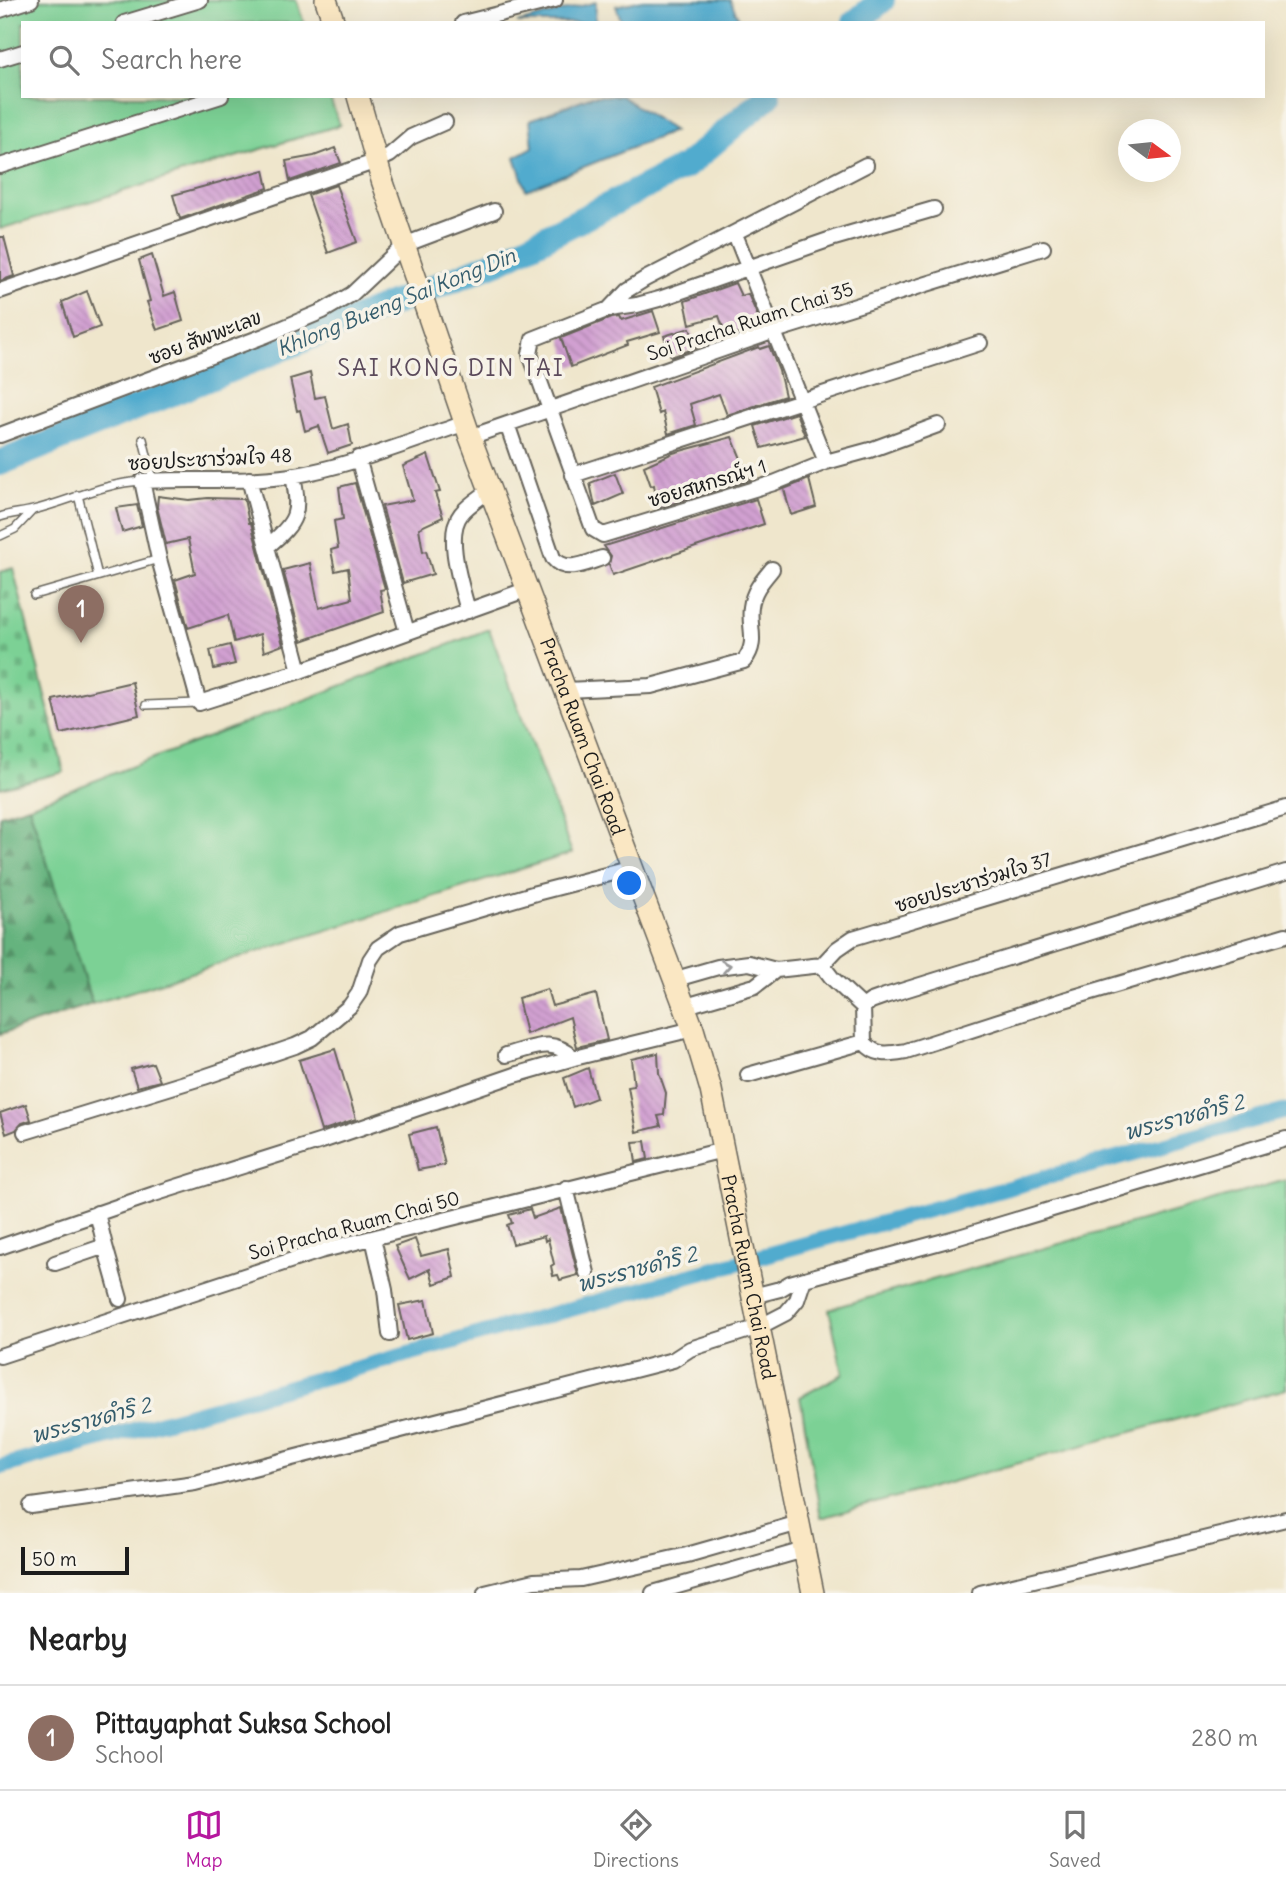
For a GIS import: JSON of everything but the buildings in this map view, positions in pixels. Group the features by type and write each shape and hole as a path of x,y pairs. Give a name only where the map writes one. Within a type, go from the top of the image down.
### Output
{"main road":[{"path":"326,0 333,21"},
{"name":"Pracha Ruam Chai Road","path":"359,98 404,245 468,430 693,1029 711,1090 813,1593"}],"street":[{"path":"0,10 31,0"},
{"path":"131,21 200,0"},
{"path":"471,21 555,0"},
{"path":"0,59 21,53"},
{"path":"0,166 215,98"},
{"path":"0,291 377,161 390,155 411,137 445,122"},
{"path":"609,309 627,290 645,279 866,165"},
{"path":"934,208 749,266 659,299 609,309 533,339 530,354 573,475 980,343"},
{"path":"404,245 494,211"},
{"path":"735,234 826,462"},
{"name":"ซอย สัพพะเลข","path":"0,435 264,336 323,310 352,294 404,245"},
{"name":"Soi Pracha Ruam Chai 35","path":"468,430 507,424 775,331 1043,248"},
{"path":"507,424 553,558 566,567 602,558"},
{"name":"ซอยสหกรณ์ฯ 1","path":"573,475 593,528 597,533 607,535 774,482 938,425"},
{"name":"ซอยประชาร่วมใจ 48","path":"147,480 249,479 293,475 468,430"},
{"path":"358,458 407,632"},
{"path":"268,546 283,534 297,514 298,503 293,475"},
{"path":"249,479 300,671"},
{"path":"147,480 159,559 199,703 300,671 528,589"},
{"path":"468,611 454,555 456,524 460,515 490,490"},
{"path":"566,690 651,686 744,661 752,651 751,609 756,589 772,569"},
{"name":"ซอยประชาร่วมใจ 37","path":"822,965 837,949 853,938 1286,808"},
{"path":"25,1132 204,1077 312,1038 350,1006 359,993 370,960 378,948 400,933 633,868"},
{"path":"863,1007 885,996 1286,872"},
{"path":"676,979 718,967 749,963 776,970 822,965 863,1007 864,1042 876,1053 887,1055 1286,935"},
{"path":"686,1006 755,986 776,970"},
{"path":"0,1247 444,1098 574,1058 693,1029"},
{"path":"748,1075 864,1042"},
{"path":"506,1055 549,1045 563,1047 574,1058"},
{"path":"751,1290 804,1279 959,1237 1286,1139"},
{"name":"Soi Pracha Ruam Chai 50","path":"0,1356 320,1251 723,1150"},
{"path":"566,1188 587,1273"},
{"path":"97,1213 120,1299"},
{"path":"373,1238 385,1290 390,1334"},
{"path":"55,1263 105,1246"},
{"path":"31,1506 195,1483 673,1360 690,1349 759,1327 786,1312 797,1300 804,1279"},
{"path":"980,1593 1286,1519"},
{"path":"485,1593 534,1581 582,1579 687,1555 799,1523"},
{"path":"653,1593 804,1550"}],"lane":[{"path":"143,439 147,480"},
{"name":"ซอยประชาร่วมใจ 48","path":"0,517 128,481 147,480"},
{"path":"78,495 98,576"},
{"path":"0,536 15,529 32,510"},
{"path":"34,595 159,559"},
{"path":"146,705 199,703"}],"green space":[{"path":"0,0 296,0 303,21 21,21 21,98 330,98 340,125 0,229"},
{"path":"13,568 64,772 0,788 0,572"},
{"path":"489,629 572,853 92,1004 29,806"},
{"path":"29,806 92,1004 0,1034 0,815"},
{"path":"1286,1180 1286,1389 821,1518 800,1397 843,1374 829,1309"}],"water":[{"path":"643,0 730,0 740,21 621,21 616,6"},
{"path":"596,2 595,21 525,21"},
{"path":"587,98 624,98 674,131 526,190 515,157 533,147 530,120"}],"waterway":[{"name":"Khlong Bueng Sai Kong Din","path":"857,21 882,0"},
{"name":"Khlong Bueng Sai Kong Din","path":"0,463 501,260 686,166 766,98"},
{"name":"พระราชดำริ 2","path":"0,1467 1286,1111"}],"place":[{"name":"Pittayaphat Suksa School","path":"81,643"}],"district":[{"name":"SAI KONG DIN TAI","path":"451,367"}]}
